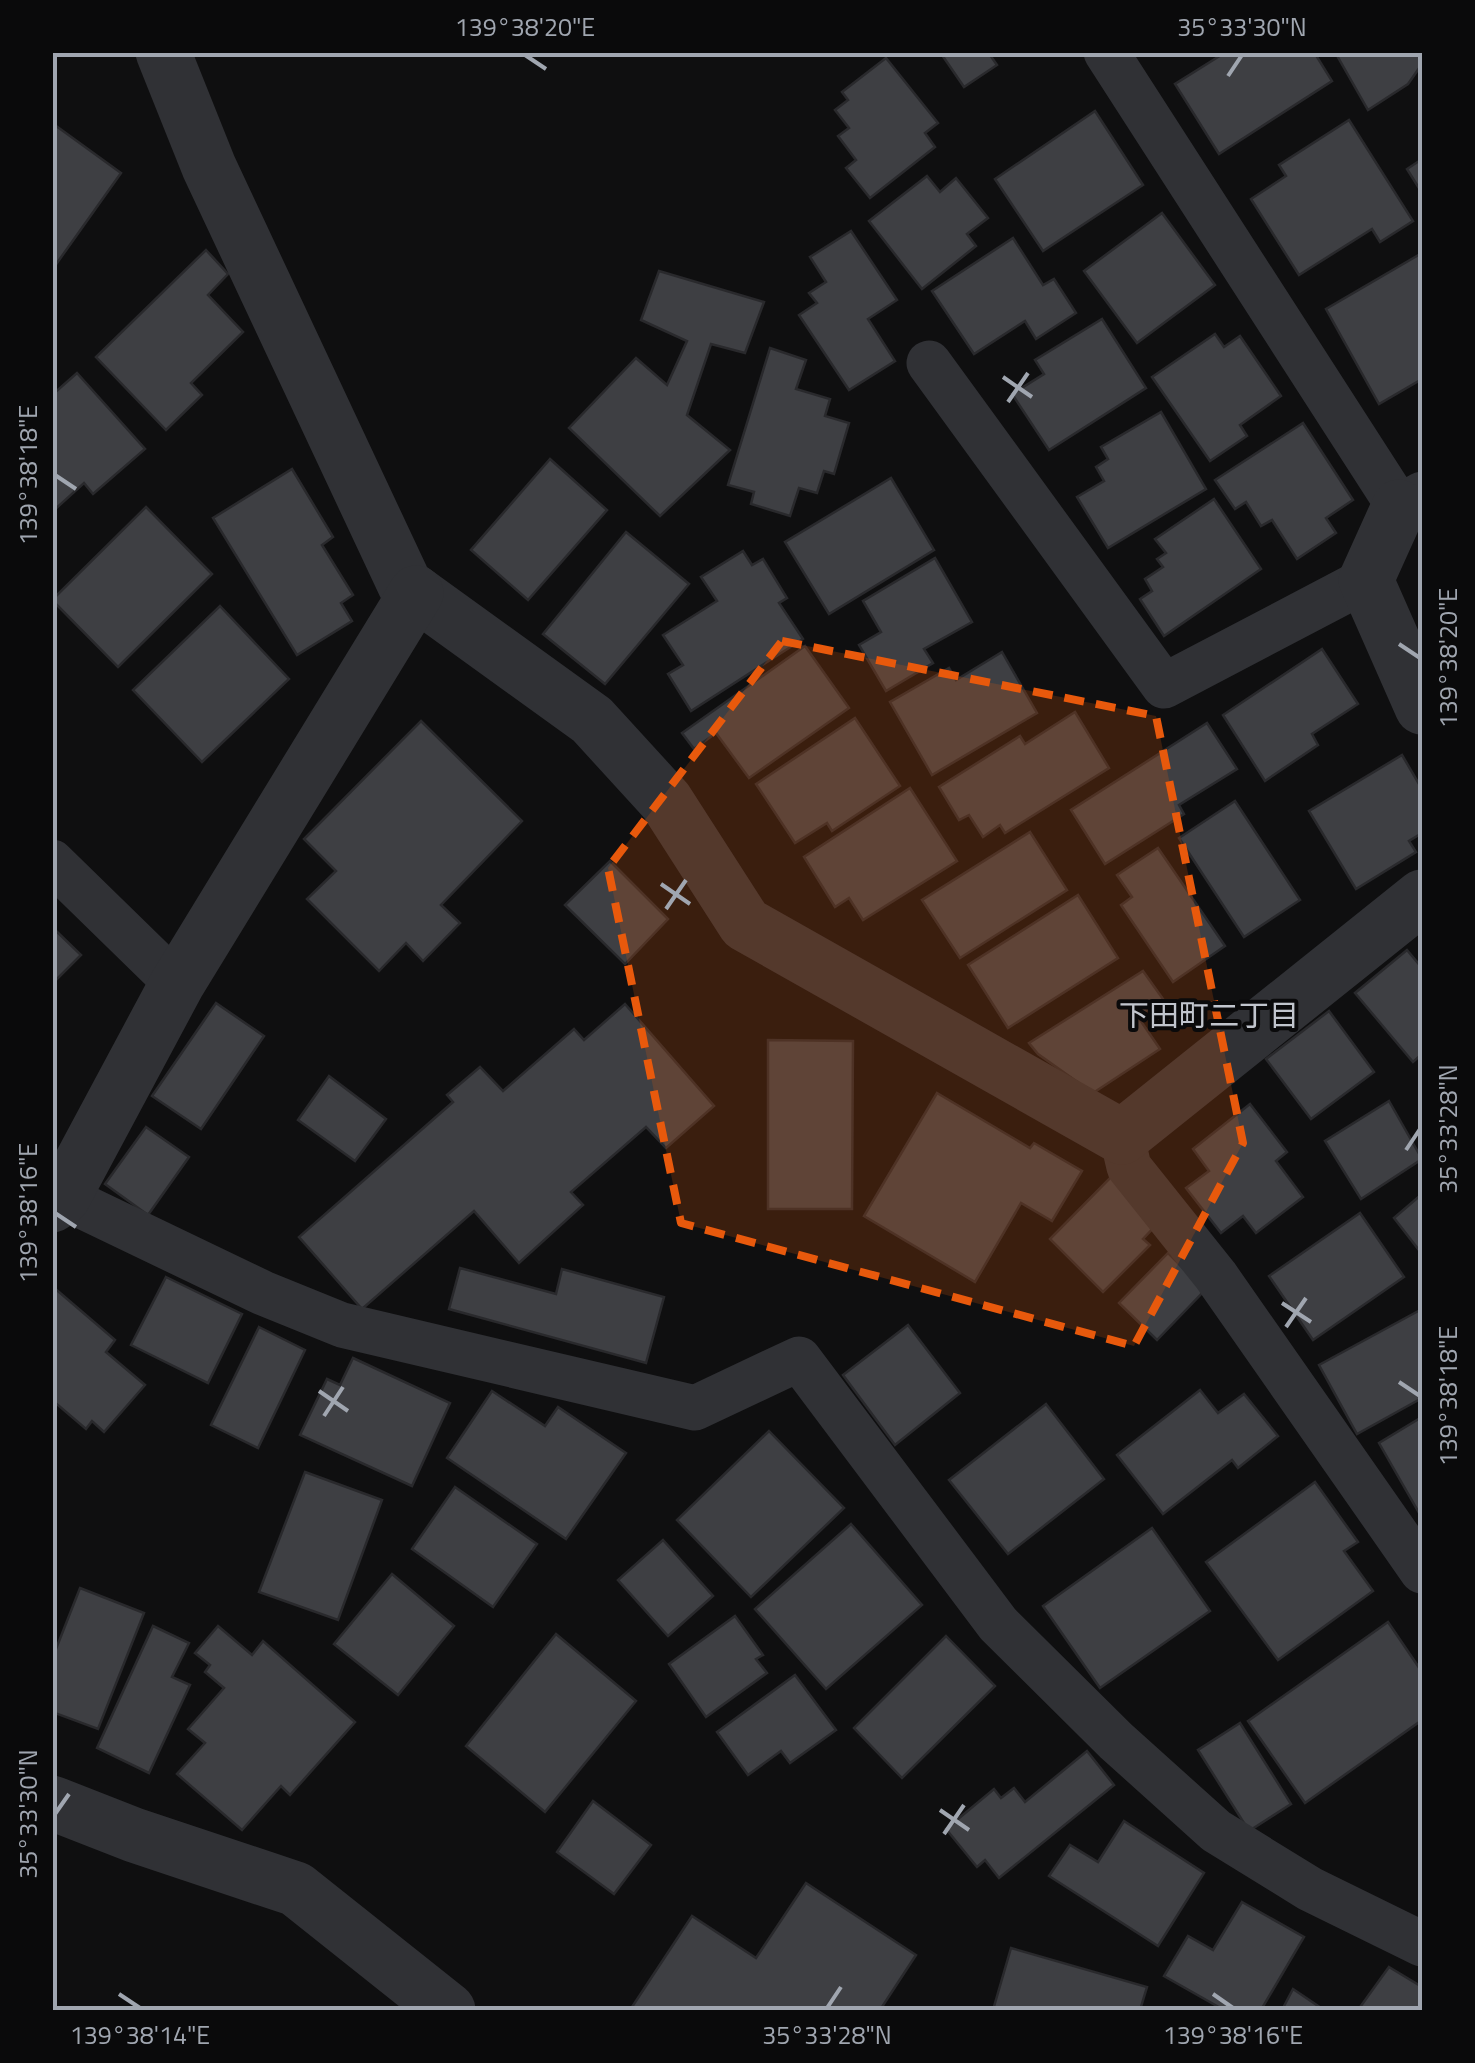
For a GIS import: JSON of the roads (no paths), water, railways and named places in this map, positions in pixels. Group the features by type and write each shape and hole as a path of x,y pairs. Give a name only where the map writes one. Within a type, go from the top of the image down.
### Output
{"street":[{"path":"164,52 210,167 406,585 592,720 666,800 745,924 1122,1137 1422,898"},
{"path":"1411,500 1366,580 1422,707"},
{"path":"58,1201 177,984 416,593"},
{"path":"52,1803 296,1889 448,2010"}],"lane":[{"path":"1106,52 1411,500"},
{"path":"929,363 1164,686 1366,580"},
{"path":"52,862 177,984"},
{"path":"1122,1137 1129,1167 1216,1276 1422,1572"},
{"path":"58,1201 342,1325 695,1408 798,1358 998,1624 1116,1741 1216,1831 1310,1890 1422,1944"}],"district":[{"name":"下田町二丁目","path":"1209,1015"}]}
